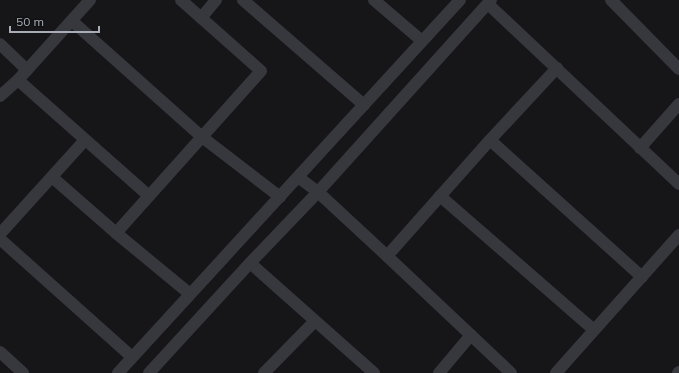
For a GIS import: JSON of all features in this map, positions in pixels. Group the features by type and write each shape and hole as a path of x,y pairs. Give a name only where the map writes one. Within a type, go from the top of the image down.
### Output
{"street":[{"path":"116,233 261,71 181,0"},
{"path":"201,18 216,0"},
{"path":"243,0 364,105"},
{"path":"374,0 422,41"},
{"path":"118,373 460,0"},
{"path":"0,96 18,80 72,21 86,1"},
{"path":"614,1 677,63"},
{"path":"149,373 250,263 318,192 489,2 679,184"},
{"path":"72,21 202,137 280,197"},
{"path":"0,44 27,70"},
{"path":"387,256 490,140 557,68"},
{"path":"18,80 149,196"},
{"path":"640,148 679,104"},
{"path":"0,234 85,140"},
{"path":"490,140 642,277"},
{"path":"52,177 116,233 190,294"},
{"path":"298,177 318,192 512,373"},
{"path":"440,196 594,330"},
{"path":"556,373 679,235"},
{"path":"0,239 132,357"},
{"path":"250,263 374,373"},
{"path":"264,373 315,321"},
{"path":"439,373 470,335"},
{"path":"1,354 23,373"}]}
